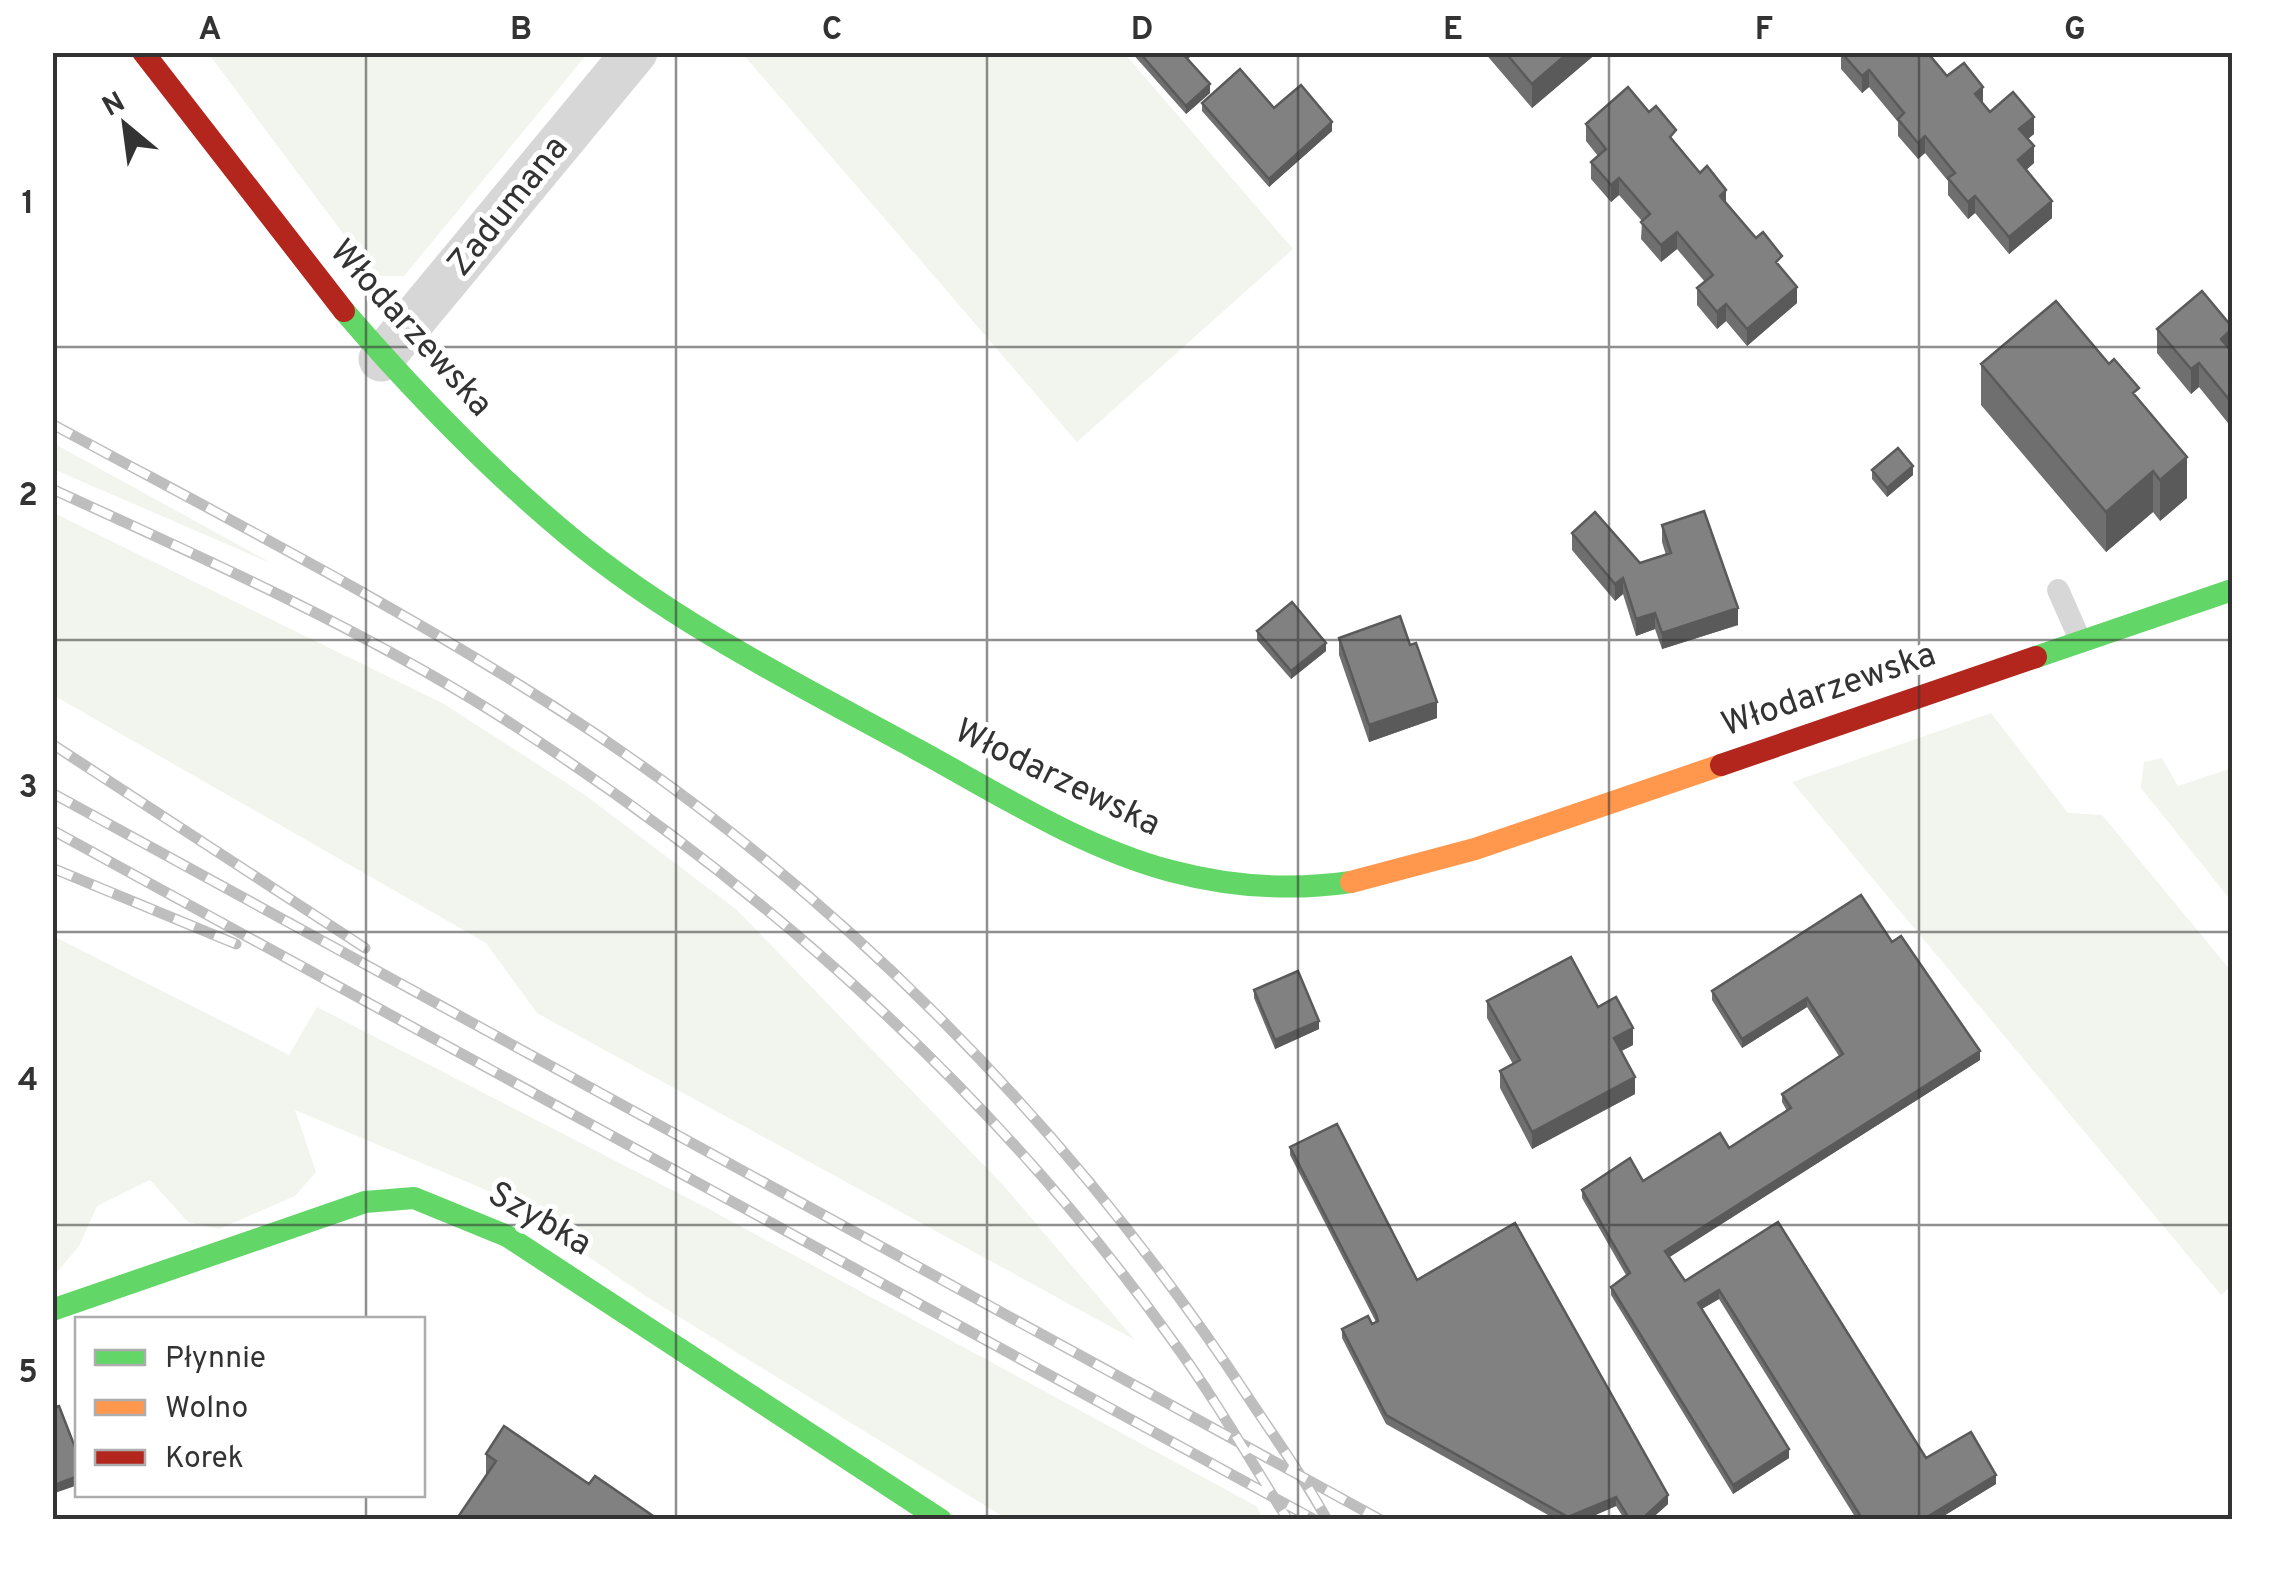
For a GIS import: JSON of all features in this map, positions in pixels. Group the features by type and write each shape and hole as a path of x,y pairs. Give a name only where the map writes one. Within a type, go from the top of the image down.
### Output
{"street":[{"name":"Włodarzewska","path":"143,52 382,359 466,445 563,531 716,637 1059,827 1146,864 1200,879 1253,888 1321,886 1384,876 1506,839 2232,590"},
{"name":"Zadumana","path":"382,359 635,52"},
{"name":"Szybka","path":"52,1310 365,1202 414,1198 507,1236 942,1520"}],"lane":[{"path":"2058,590 2082,642"}],"shaded area":[{"path":"208,53 588,53 404,276 375,276"},
{"path":"742,53 1124,53 1293,249 1077,442"},
{"path":"53,443 275,565 53,469"},
{"path":"52,512 444,704 585,795 737,910 1004,1186 1135,1340 537,1013 486,943 53,695"},
{"path":"1991,713 2068,813 2102,815 2232,972 2232,1285 2221,1295 1792,782"},
{"path":"2162,758 2178,786 2232,768 2232,902 2141,788 2144,762"},
{"path":"53,936 289,1055 317,1007 705,1207 1256,1506 1264,1519 1007,1519 647,1297 498,1195 295,1110 316,1172 295,1196 219,1229 188,1222 150,1180 97,1206 79,1246 53,1277"}],"building":[{"path":"1139,52 1185,52 1210,84 1186,106"},
{"path":"1505,52 1569,52 1532,84"},
{"path":"1841,52 1927,52 1947,76 1964,63 1983,87 1975,94 1990,112 2013,92 2034,117 2019,129 2034,146 2018,160 2052,201 2009,237 1975,196 1968,202 1948,178 1955,173 1925,136 1918,143 1898,119 1904,113 1869,70 1862,76"},
{"path":"1240,69 1274,108 1301,85 1332,122 1269,179 1202,103"},
{"path":"1628,87 1649,112 1656,106 1676,130 1670,137 1700,173 1707,166 1726,190 1720,196 1756,238 1763,232 1782,256 1776,262 1797,287 1747,329 1726,304 1717,312 1697,288 1713,275 1677,232 1661,245 1641,222 1650,214 1619,178 1611,185 1591,162 1606,149 1586,124"},
{"path":"2202,291 2232,327 2221,339 2232,352 2232,403 2199,363 2191,369 2157,329"},
{"path":"2056,301 2109,364 2114,359 2139,388 2133,393 2187,457 2160,480 2153,471 2106,512 1981,364"},
{"path":"1898,448 1913,466 1887,488 1872,470"},
{"path":"1704,511 1738,608 1662,633 1655,613 1636,619 1623,578 1615,584 1572,533 1595,512 1640,563 1671,553 1662,525"},
{"path":"1292,602 1326,643 1291,671 1257,631"},
{"path":"1400,616 1410,645 1416,643 1437,702 1369,725 1339,638"},
{"path":"1861,895 1892,942 1901,936 1980,1051 1665,1251 1685,1281 1778,1222 1926,1458 1971,1432 1996,1475 1922,1520 1863,1520 1719,1290 1698,1303 1789,1449 1733,1485 1611,1287 1630,1273 1582,1190 1630,1158 1643,1181 1720,1133 1729,1148 1791,1108 1782,1094 1843,1054 1807,998 1742,1039 1712,991"},
{"path":"1571,957 1598,1007 1616,997 1633,1028 1614,1038 1635,1077 1532,1132 1500,1071 1520,1060 1487,1001"},
{"path":"1298,971 1319,1021 1275,1040 1254,990"},
{"path":"1337,1124 1417,1280 1515,1223 1668,1495 1641,1520 1630,1520 1616,1497 1568,1517 1386,1415 1342,1329 1368,1316 1372,1324 1378,1321 1376,1314 1290,1147"},
{"path":"59,1406 75,1447 75,1477 52,1486 52,1408"},
{"path":"504,1426 589,1484 595,1476 659,1520 456,1520 496,1461 486,1454"}],"railway":[{"path":"52,424 368,596 553,706 655,775 753,850 847,930 937,1015 1103,1199 1178,1296 1289,1457 1327,1520"},
{"path":"52,489 276,593 440,680 590,776 775,917 863,993 947,1074 1102,1247 1217,1406 1288,1520"},
{"path":"52,744 365,948"},
{"path":"52,793 1381,1520"},
{"path":"52,830 1315,1520"},
{"path":"52,868 236,944"}],"traffic: fast":[{"path":"344,311 452,428 569,536 651,597 783,677 1041,818 1138,861 1238,884 1283,887 1351,882"},
{"path":"2036,657 2232,590"},
{"path":"52,1310 365,1202 414,1198 507,1236 941,1520"}],"traffic: slow":[{"path":"1351,882 1475,849 1721,765"}],"traffic: jam":[{"path":"143,52 344,311"},
{"path":"1721,765 2036,657"}]}
